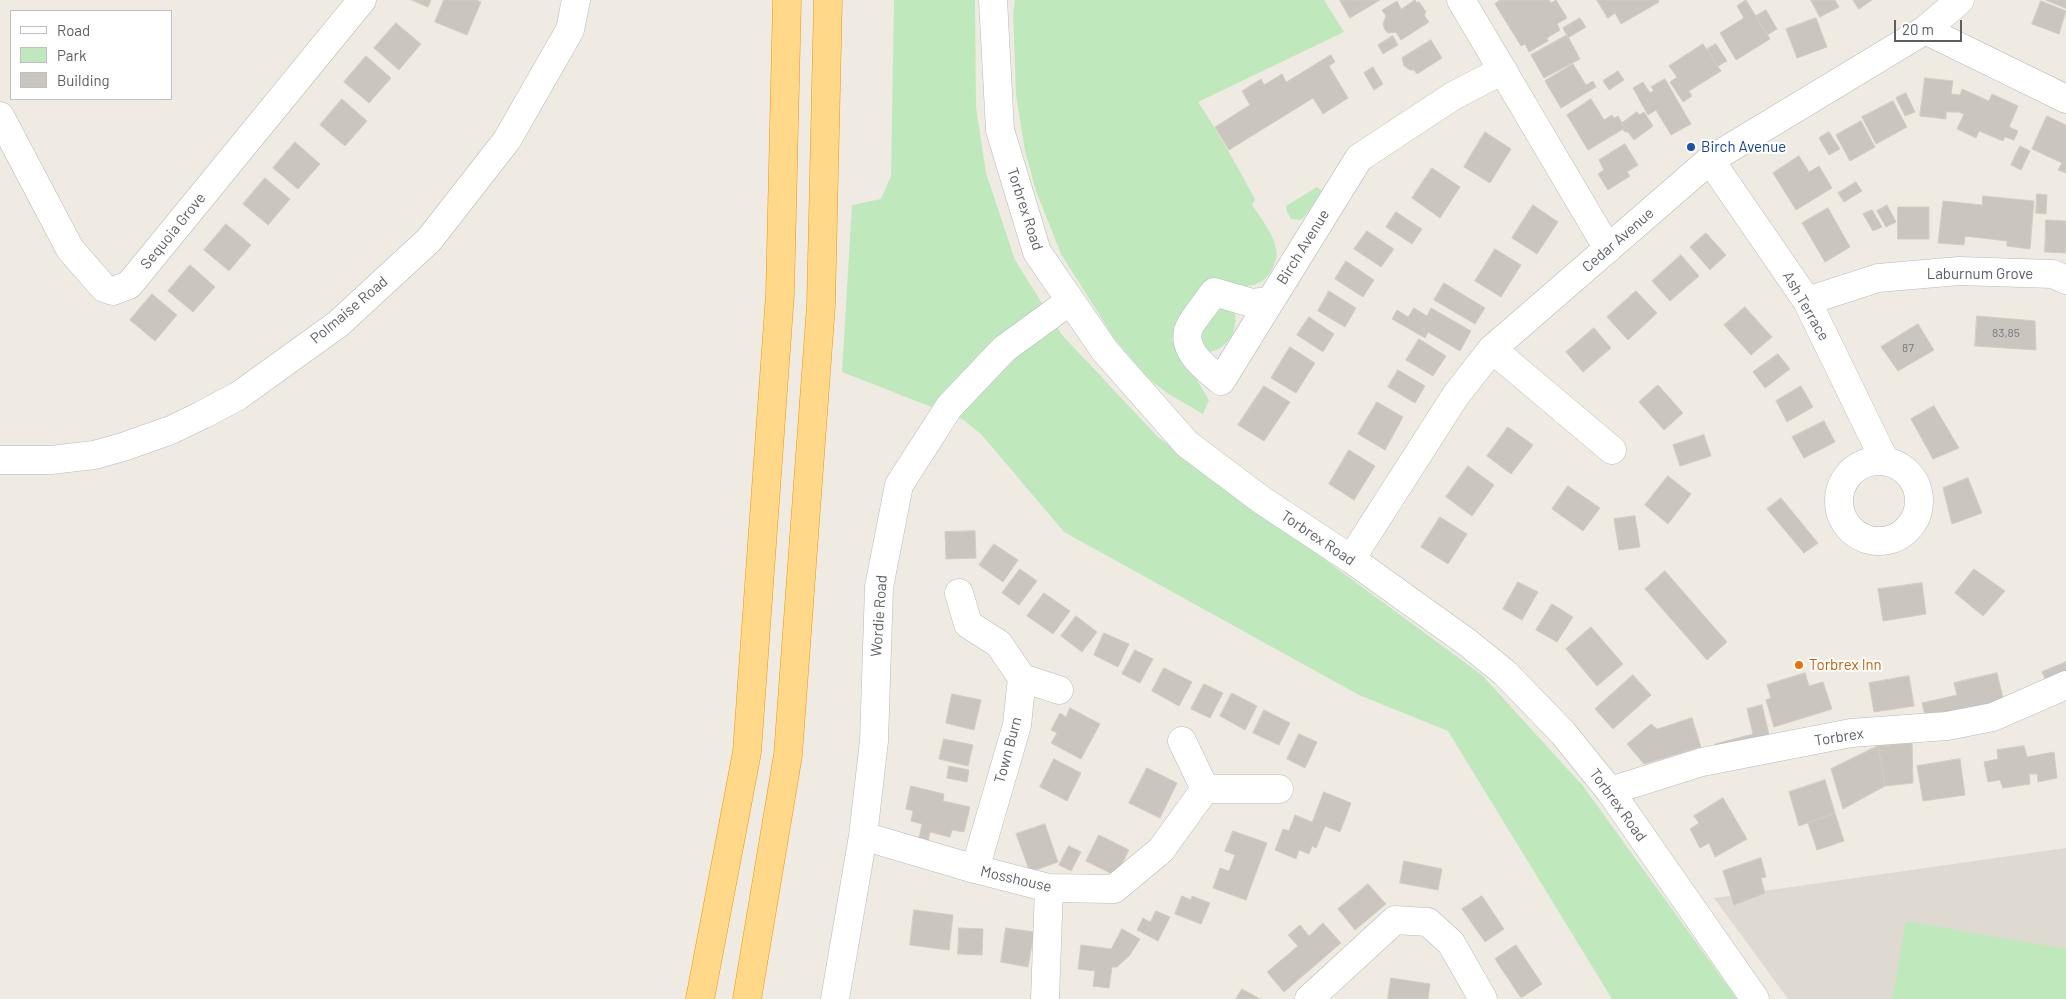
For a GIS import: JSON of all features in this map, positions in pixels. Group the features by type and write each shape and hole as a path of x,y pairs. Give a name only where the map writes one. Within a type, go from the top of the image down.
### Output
{"highway":[{"path":"700,999 747,752 780,294 787,0"},
{"path":"746,999 788,755 821,305 828,0"}],"street":[{"name":"Sequoia Grove","path":"0,116 70,249 104,288 113,291 129,285 362,0"},
{"name":"Polmaise Road","path":"0,460 51,460 94,455 170,430 238,396 338,324 429,240 507,140 570,30 576,0"},
{"path":"1461,0 1608,249"},
{"name":"Cedar Avenue","path":"1351,559 1456,395 1492,349 1710,160 1925,30 1960,0"},
{"name":"Torbrex Road","path":"994,10 1000,130 1037,252 1105,350 1187,444 1263,501 1351,559 1468,643 1505,673 1563,733 1610,791 1755,999"},
{"path":"1925,30 2066,99"},
{"name":"Birch Avenue","path":"1270,301 1358,158 1453,96 1502,70"},
{"name":"Ash Terrace","path":"1710,160 1807,301 1885,461"},
{"name":"Laburnum Grove","path":"1807,301 1878,278 1959,271 2053,274 2066,280"},
{"name":"Wordie Road","path":"835,999 863,836 874,741 879,587 899,485 949,407 1004,349 1070,301"},
{"path":"1492,349 1612,450"},
{"path":"960,593 968,624 999,644 1022,678 1059,690"},
{"name":"Town Burn","path":"975,869 1017,725 1022,678"},
{"name":"Torbrex","path":"1610,791 1702,762 1842,735 1947,726 1993,717 2066,685"},
{"path":"1182,741 1205,789 1279,789"},
{"name":"Mosshouse","path":"863,836 975,869 1049,888 1114,889 1161,850 1205,789"},
{"path":"1045,999 1049,888"},
{"path":"1309,999 1395,920 1428,922 1451,943 1483,999"}],"shaded area":[{"path":"2066,848 2066,999 1788,999 1714,898"}],"green space":[{"path":"894,0 975,0 976,107 986,173 1015,260 1062,335 1158,437 1482,675 1583,786 1737,999 1612,999 1448,731 1359,695 1064,532 981,434 962,419 842,372 852,205 881,199 891,176"},
{"path":"1015,0 1324,0 1344,32 1198,102 1221,138 1255,199 1252,205 1269,231 1277,255 1271,271 1265,278 1251,286 1226,284 1209,279 1172,340 1209,400 1203,414 1167,393 1148,378 1114,338 1061,254 1036,191 1025,151 1016,95 1013,14"},
{"path":"1317,187 1322,191 1304,217 1301,220 1291,219 1286,206"},
{"path":"1215,306 1227,308 1235,314 1236,320 1235,327 1227,343 1210,352 1199,344 1198,330"},
{"path":"1906,921 2066,949 2066,999 1892,999"}],"building":[{"path":"412,0 431,0 428,7"},
{"path":"444,0 476,0 481,2 467,35 435,22"},
{"path":"1340,0 1380,0 1350,18"},
{"path":"1415,0 1417,3 1419,2 1426,12 1424,15 1429,22 1401,40 1396,32 1388,33 1383,24 1386,16 1382,10 1397,1 1401,9"},
{"path":"1500,0 1549,0 1551,3 1556,0 1567,18 1557,24 1560,30 1547,38 1548,41 1529,52 1525,44 1521,46 1495,4"},
{"path":"1597,0 1658,0 1659,2 1621,24 1615,13 1608,18"},
{"path":"1746,0 1770,39 1736,60 1720,33 1744,18 1737,6"},
{"path":"1811,0 1835,0 1839,7 1820,17"},
{"path":"1853,0 1872,0 1859,9"},
{"path":"2046,0 2066,0 2066,8"},
{"path":"2041,1 2066,11 2059,34 2032,24"},
{"path":"1766,10 1777,29 1767,35 1756,16"},
{"path":"1580,18 1586,27 1568,38 1563,28"},
{"path":"1816,18 1827,47 1797,58 1786,29"},
{"path":"396,23 421,44 399,70 374,48"},
{"path":"1567,35 1580,59 1544,78 1531,55"},
{"path":"1393,36 1398,45 1383,54 1378,45"},
{"path":"1431,40 1442,58 1417,74 1414,70 1404,66 1402,58"},
{"path":"1703,44 1721,71 1689,91 1692,96 1683,102 1670,82 1677,77 1669,66"},
{"path":"1716,44 1727,61 1718,66 1707,49"},
{"path":"1331,55 1335,62 1329,66 1348,98 1323,114 1313,98 1229,150 1215,127 1250,105 1242,91 1261,79 1264,85 1282,74 1286,82"},
{"path":"366,56 391,78 369,103 344,82"},
{"path":"1573,64 1586,85 1593,81 1596,87 1561,108 1545,81"},
{"path":"1373,67 1383,84 1374,90 1364,73"},
{"path":"1618,71 1624,80 1609,90 1603,81"},
{"path":"1925,78 1953,81 1951,94 1960,95 1962,89 1989,101 1992,94 2018,106 2009,127 2018,131 2014,140 2005,137 2003,141 1979,131 1976,138 1957,129 1964,114 1959,112 1946,112 1946,119 1920,116"},
{"path":"1665,79 1691,124 1671,135 1656,110 1648,115 1633,88 1643,82 1650,93 1654,90 1651,87"},
{"path":"1906,93 1915,112 1905,116 1896,98"},
{"path":"342,99 367,121 345,146 320,125"},
{"path":"1591,99 1604,120 1612,115 1614,118 1618,116 1625,128 1588,150 1567,115"},
{"path":"1893,101 1907,127 1876,144 1862,117"},
{"path":"1637,112 1639,115 1644,112 1653,126 1634,140 1628,132 1622,129 1625,128 1622,123"},
{"path":"2047,116 2066,125 2066,173 2058,170 2062,163 2032,149"},
{"path":"1861,121 1875,147 1850,161 1836,135"},
{"path":"1485,132 1511,149 1490,183 1464,167"},
{"path":"1829,132 1840,149 1829,155 1819,138"},
{"path":"295,142 320,164 298,189 273,168"},
{"path":"1625,144 1638,165 1627,172 1630,176 1608,190 1598,174 1604,170 1599,160"},
{"path":"2020,146 2030,151 2021,170 2011,165"},
{"path":"1799,156 1809,172 1819,166 1832,188 1796,210 1773,173"},
{"path":"1432,168 1460,187 1440,218 1412,198"},
{"path":"265,178 290,199 268,225 243,204"},
{"path":"1856,182 1862,191 1844,202 1838,193"},
{"path":"2037,194 2047,195 2046,214 2036,213"},
{"path":"1983,196 2034,201 2030,249 2007,246 2007,241 1965,236 1964,245 1938,243 1943,201 1982,205"},
{"path":"1533,205 1558,222 1537,254 1512,238"},
{"path":"1887,205 1896,222 1886,227 1877,211"},
{"path":"1898,207 1929,207 1929,239 1898,239"},
{"path":"1828,208 1850,247 1825,262 1802,223"},
{"path":"1872,210 1882,227 1873,231 1863,214"},
{"path":"1396,212 1422,229 1412,244 1386,227"},
{"path":"2046,220 2066,221 2066,253 2045,252"},
{"path":"226,224 251,245 229,271 204,250"},
{"path":"1367,231 1394,249 1381,267 1354,249"},
{"path":"1706,233 1726,255 1710,270 1690,247"},
{"path":"1495,249 1521,265 1501,297 1475,281"},
{"path":"1681,255 1699,276 1670,301 1652,281"},
{"path":"1346,261 1374,280 1363,297 1335,279"},
{"path":"190,265 215,287 193,312 168,291"},
{"path":"1444,283 1485,308 1475,324 1434,300"},
{"path":"1329,291 1356,308 1345,327 1318,311"},
{"path":"1636,291 1657,313 1628,340 1607,317"},
{"path":"152,294 177,315 155,341 130,320"},
{"path":"1745,307 1772,337 1751,355 1724,325"},
{"path":"1414,308 1427,316 1431,308 1471,331 1460,351 1428,332 1425,338 1392,319 1397,310 1408,317"},
{"path":"1977,316 2035,321 2036,350 1975,346"},
{"path":"1309,317 1334,334 1323,352 1297,335"},
{"path":"1918,324 1934,350 1898,371 1881,347"},
{"path":"1594,328 1611,348 1583,372 1566,352"},
{"path":"1419,339 1446,356 1433,376 1406,360"},
{"path":"1290,347 1315,363 1296,393 1271,378"},
{"path":"1778,354 1790,369 1765,388 1753,372"},
{"path":"1398,370 1425,386 1415,403 1388,387"},
{"path":"1658,385 1683,413 1664,430 1639,402"},
{"path":"1264,386 1290,402 1264,441 1238,425"},
{"path":"1801,386 1813,407 1787,422 1776,401"},
{"path":"1377,402 1403,417 1385,450 1358,434"},
{"path":"1934,406 1959,448 1933,459 1911,419"},
{"path":"1824,421 1835,442 1804,458 1792,437"},
{"path":"1508,427 1533,445 1511,474 1487,456"},
{"path":"1704,435 1711,456 1680,466 1673,445"},
{"path":"1349,450 1375,466 1354,500 1329,484"},
{"path":"1468,466 1494,485 1472,516 1446,497"},
{"path":"1668,476 1691,494 1668,524 1645,505"},
{"path":"1968,478 1982,513 1952,524 1943,488"},
{"path":"1568,486 1600,508 1583,531 1552,509"},
{"path":"1781,498 1818,543 1804,553 1767,509"},
{"path":"1635,516 1640,547 1619,550 1614,519"},
{"path":"1440,517 1467,534 1448,564 1421,547"},
{"path":"975,531 976,558 946,559 945,532"},
{"path":"994,544 1018,560 1003,582 979,565"},
{"path":"1020,569 1037,581 1019,605 1002,593"},
{"path":"1974,569 2005,591 1983,616 1955,593"},
{"path":"1665,571 1727,642 1707,660 1645,589"},
{"path":"1518,582 1538,592 1522,620 1503,609"},
{"path":"1922,583 1926,614 1883,621 1878,589"},
{"path":"1044,593 1070,611 1053,634 1027,616"},
{"path":"1552,604 1573,617 1557,642 1536,630"},
{"path":"1076,616 1097,632 1082,652 1061,636"},
{"path":"1591,627 1623,664 1597,686 1566,649"},
{"path":"1104,633 1129,644 1118,667 1094,655"},
{"path":"1135,650 1153,659 1140,683 1122,674"},
{"path":"2066,662 2066,676 2047,684 2042,672"},
{"path":"1164,668 1192,682 1179,706 1152,691"},
{"path":"1805,673 1809,686 1823,682 1832,709 1774,727 1766,700 1771,698 1767,685"},
{"path":"1997,673 2005,706 1927,724 1922,703 1957,695 1954,683"},
{"path":"1633,675 1651,695 1613,729 1595,709"},
{"path":"1909,676 1914,706 1874,712 1869,683"},
{"path":"1204,684 1223,693 1210,718 1191,709"},
{"path":"1232,693 1257,706 1245,730 1220,716"},
{"path":"952,694 981,700 974,730 946,723"},
{"path":"1762,705 1771,743 1718,756 1715,744 1753,734 1747,709"},
{"path":"1070,708 1100,724 1081,759 1051,743 1057,733 1051,730 1060,713 1066,717"},
{"path":"1264,710 1290,723 1279,745 1253,733"},
{"path":"1692,718 1701,747 1644,764 1627,744 1651,724 1657,729"},
{"path":"1299,734 1317,742 1305,768 1287,759"},
{"path":"944,739 973,745 968,766 939,759"},
{"path":"1912,743 1913,783 1885,786 1878,746"},
{"path":"1878,746 1885,786 1843,809 1831,769"},
{"path":"2024,746 2027,757 2054,752 2057,778 2038,782 2037,774 2029,774 2030,784 2003,788 2000,780 1988,782 1984,762 1998,759 1997,750"},
{"path":"1054,759 1081,773 1067,801 1040,787"},
{"path":"1960,759 1965,795 1923,801 1917,766"},
{"path":"949,766 969,770 967,782 947,778"},
{"path":"1147,768 1177,783 1160,818 1129,803"},
{"path":"1825,780 1835,813 1799,826 1789,792"},
{"path":"911,786 944,794 943,801 970,807 964,832 952,830 950,837 930,832 927,846 918,843 922,824 911,821 913,811 906,809"},
{"path":"1324,792 1351,803 1340,832 1325,826 1316,848 1312,846 1309,854 1299,850 1296,859 1275,850 1283,829 1289,831 1295,815 1312,822"},
{"path":"1723,798 1747,839 1715,857 1709,843 1700,848 1690,829 1699,823 1694,816"},
{"path":"1835,813 1844,841 1817,850 1808,823"},
{"path":"1045,824 1058,862 1030,872 1016,834"},
{"path":"1233,831 1267,843 1246,900 1213,888 1220,868 1229,871 1235,855 1225,851"},
{"path":"1099,835 1129,850 1116,876 1086,861"},
{"path":"1069,846 1081,852 1071,871 1059,865"},
{"path":"1761,858 1766,877 1761,878 1765,893 1734,905 1723,871"},
{"path":"1404,861 1442,869 1438,890 1400,883"},
{"path":"1368,884 1386,904 1355,930 1338,909"},
{"path":"1182,896 1191,900 1192,896 1210,903 1201,924 1175,914"},
{"path":"1482,896 1504,929 1485,942 1462,909"},
{"path":"914,910 953,915 949,950 910,945"},
{"path":"1156,911 1170,917 1158,941 1137,930 1143,918 1150,922"},
{"path":"1323,923 1341,943 1284,992 1267,972 1298,946 1288,935 1300,925 1309,936"},
{"path":"959,928 983,929 982,955 958,954"},
{"path":"1006,928 1034,932 1028,967 1001,962"},
{"path":"1122,929 1140,939 1130,955 1117,967 1112,967 1109,988 1093,986 1095,971 1078,969 1081,945 1111,949"},
{"path":"1516,945 1542,984 1521,998 1495,959"},
{"path":"1391,978 1430,984 1428,999 1388,999"},
{"path":"1242,989 1260,999 1236,999"}],"place":[{"name":"Birch Avenue","path":"1691,147"},
{"name":"Torbrex Inn","path":"1799,665"}]}
